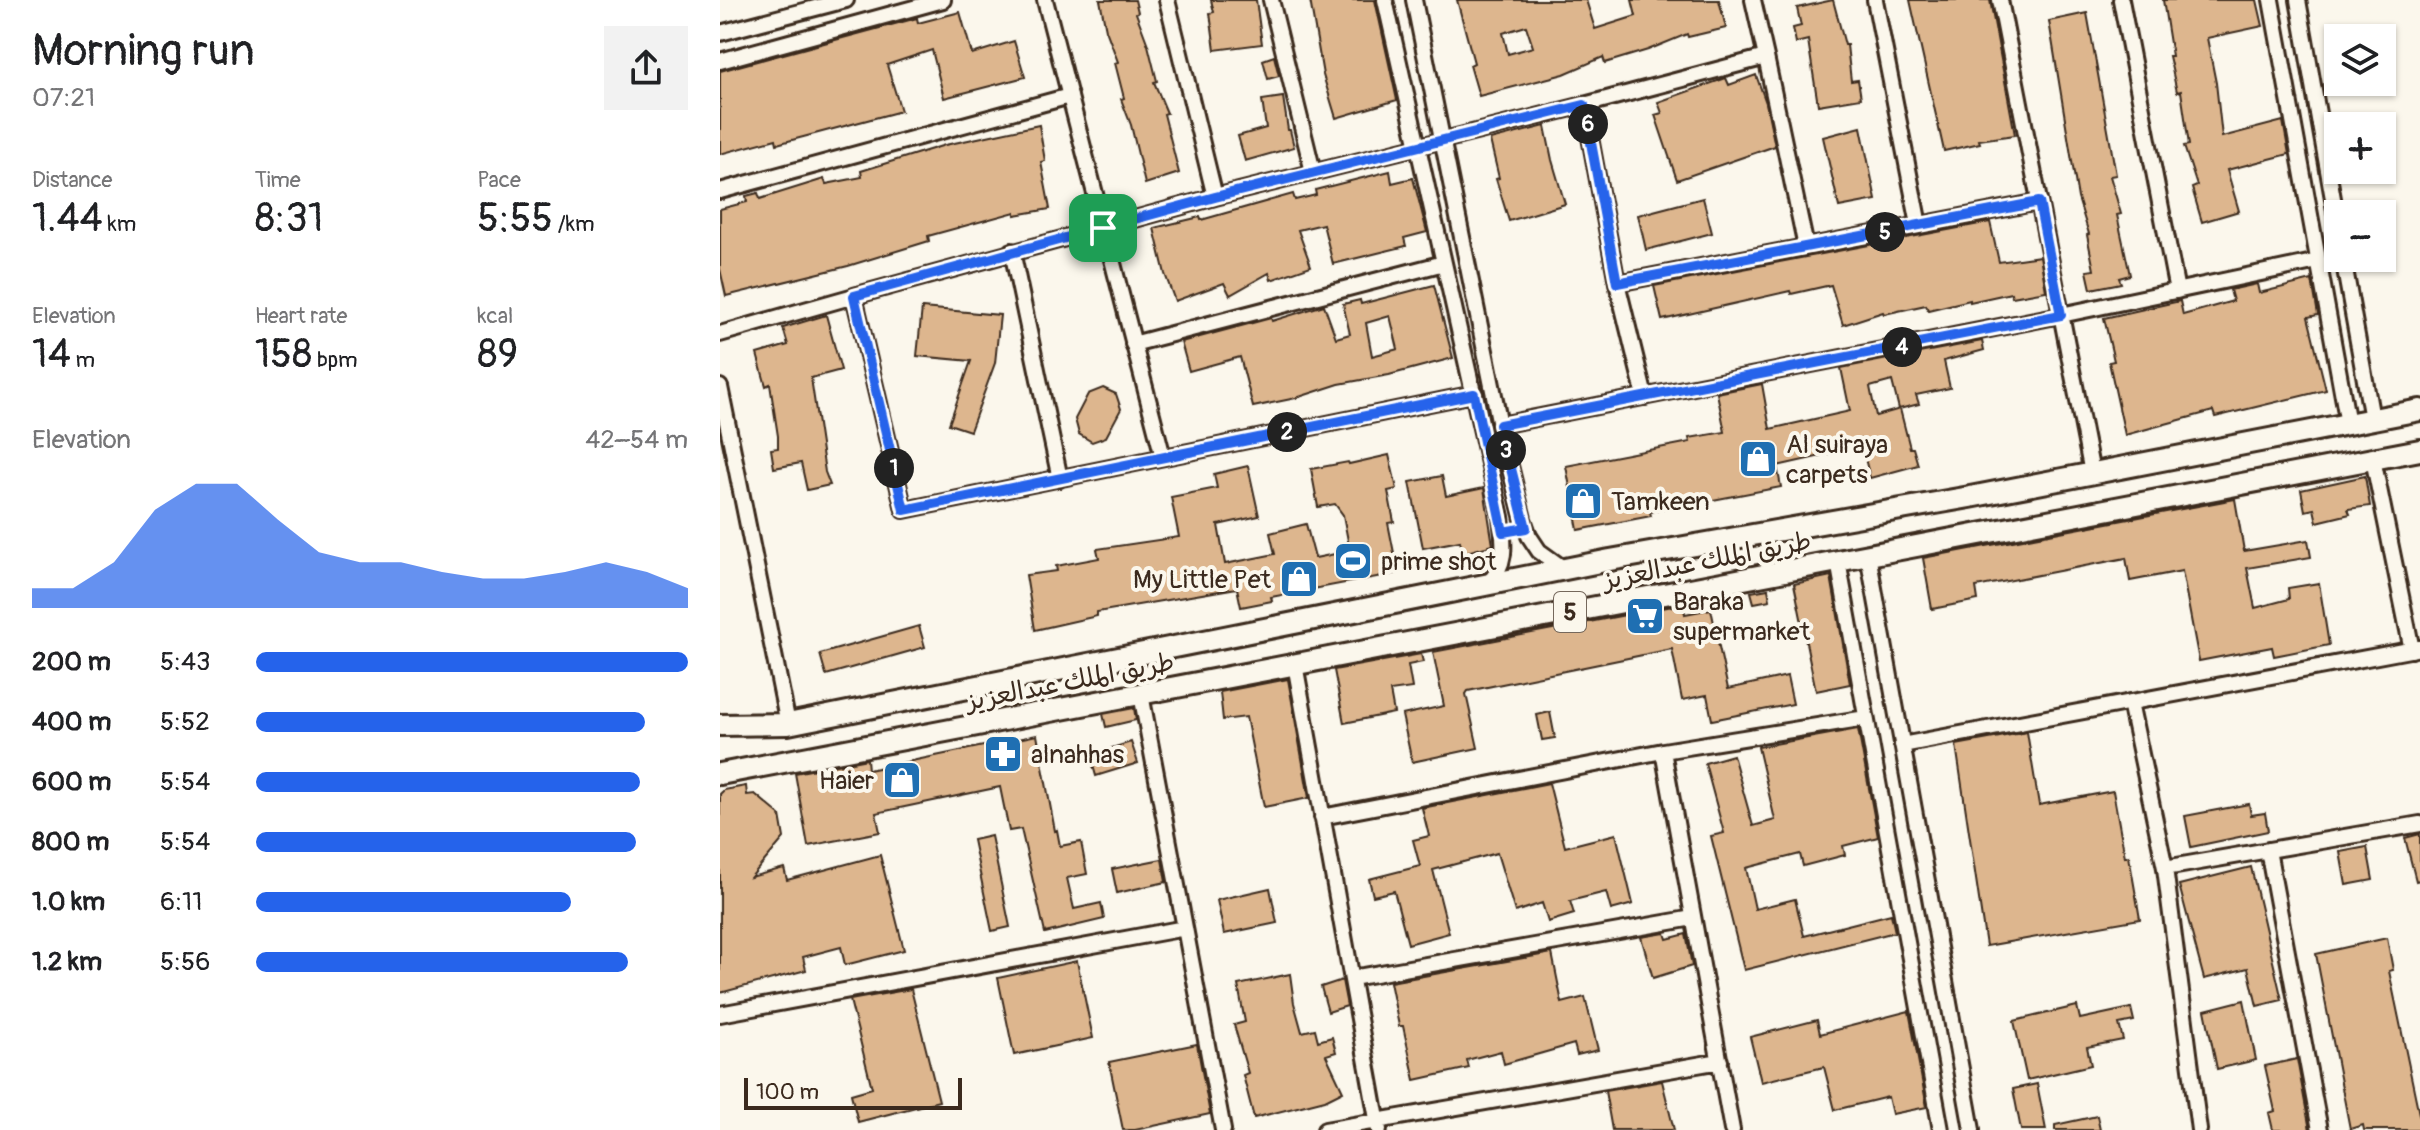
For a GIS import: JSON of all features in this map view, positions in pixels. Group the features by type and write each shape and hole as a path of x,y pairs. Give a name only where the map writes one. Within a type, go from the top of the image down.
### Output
{"highway":[{"name":"طريق الملك عبدالعزيز","path":"720,725 788,724 1488,583 2420,410"},
{"name":"طريق الملك عبدالعزيز","path":"720,774 2420,450"}],"street":[{"path":"720,33 846,0"},
{"path":"720,61 943,0"},
{"path":"1045,0 1163,457"},
{"path":"1167,0 1215,197"},
{"path":"1271,0 1313,172"},
{"path":"1414,0 1500,425 1526,528 1539,551 1564,569"},
{"path":"1753,0 1806,247"},
{"path":"1875,0 1919,225"},
{"path":"2000,0 2092,473"},
{"path":"2121,0 2177,291"},
{"path":"2271,0 2348,424"},
{"path":"2298,0 2333,200"},
{"path":"1389,1 1503,532 1504,559 1496,576 1488,583"},
{"path":"720,334 1215,197 1766,57"},
{"path":"720,191 1070,96"},
{"path":"1584,105 1617,283 1645,397"},
{"path":"1617,283 2039,202"},
{"path":"1012,251 1060,479"},
{"path":"1500,425 2061,315 2318,261"},
{"path":"1133,344 1444,263"},
{"path":"2346,272 2372,419"},
{"path":"854,296 904,510 1474,394"},
{"path":"720,387 788,724"},
{"path":"1902,745 2416,649 2373,459"},
{"path":"1503,532 1526,528"},
{"path":"1868,555 1972,1130"},
{"path":"1838,561 1941,1130"},
{"path":"1295,664 1378,1125"},
{"path":"1141,694 1223,1130"},
{"path":"2130,702 2165,868 2199,1130"},
{"path":"1322,817 1663,751 1866,718"},
{"path":"1663,751 1732,1130"},
{"path":"2165,868 2420,824"},
{"path":"2268,850 2320,1130"},
{"path":"1352,978 1693,918"},
{"path":"720,1014 1185,928"},
{"path":"1325,1130 1378,1125 1720,1061"}],"building":[{"path":"1100,0 1135,0 1136,13 1157,81 1154,82 1167,113 1164,114 1179,173 1145,184 1131,125 1121,99 1124,98 1115,63 1118,62 1106,30"},
{"path":"1211,0 1256,0 1262,44 1215,50"},
{"path":"1310,0 1375,0 1397,100 1336,118 1323,75"},
{"path":"1457,0 1586,0 1595,29 1636,16 1632,0 1719,0 1726,28 1688,37 1687,34 1605,63 1603,57 1564,74 1479,96 1470,65 1474,63","holes":["1526,26 1533,47 1508,54 1503,33"]},
{"path":"1833,0 1847,45 1851,81 1858,80 1861,98 1818,105 1808,40 1796,43 1793,28 1801,26 1797,8"},
{"path":"1910,0 1990,0 2015,135 1979,140 1980,143 1944,151"},
{"path":"2163,0 2257,0 2263,26 2207,38 2222,137 2283,121 2289,154 2227,170 2239,211 2202,222 2192,188 2197,186 2184,146 2189,145 2181,91 2177,92 2169,56 2172,56"},
{"path":"960,12 972,54 1014,41 1025,77 944,98 932,50 887,65 901,111 777,144 776,139 720,154 720,71 917,18 918,23"},
{"path":"2087,13 2116,175 2110,176 2121,214 2117,215 2130,275 2119,278 2121,283 2091,289 2087,271 2094,270 2089,234 2078,198 2049,21"},
{"path":"1274,56 1279,76 1268,79 1263,60"},
{"path":"1756,75 1766,103 1775,146 1677,180 1655,115 1662,113 1658,102 1726,78 1729,85"},
{"path":"1283,97 1294,147 1245,161 1238,136 1266,128 1262,100"},
{"path":"1039,125 1045,161 1041,162 1050,209 1015,215 1015,212 928,236 929,241 848,266 726,296 720,269 720,209 747,202 746,196 758,193 760,199 824,179 826,184 862,177 861,171 945,145"},
{"path":"1545,126 1565,204 1509,221 1496,179 1499,178 1490,140"},
{"path":"1861,127 1876,200 1839,207 1823,137"},
{"path":"1390,171 1392,183 1413,178 1427,232 1404,238 1406,246 1333,264 1323,224 1298,230 1311,266 1271,280 1269,273 1230,295 1224,283 1175,301 1154,228 1200,217 1201,220 1293,194 1295,200 1316,195 1315,190"},
{"path":"1703,198 1712,233 1646,250 1638,215"},
{"path":"1990,222 1999,262 2040,256 2046,291 2012,297 2011,293 1928,310 1926,305 1883,312 1843,325 1831,285 1791,294 1790,291 1662,320 1654,286"},
{"path":"2312,280 2318,315 2308,317 2326,390 2215,417 2213,411 2125,435 2109,362 2114,361 2104,318 2180,301 2183,315 2233,301 2230,290 2257,284 2259,293"},
{"path":"1434,285 1453,358 1253,407 1240,357 1189,371 1181,342 1271,318 1272,321 1324,305 1336,338 1350,334 1343,304 1360,300 1361,304","holes":["1390,316 1398,349 1372,356 1366,323"]},
{"path":"922,308 1000,315 995,363 970,431 949,424 971,361 917,356"},
{"path":"826,315 841,370 811,378 825,472 830,485 807,490 801,463 774,468 771,449 778,448 778,436 770,384 766,386 757,354 788,345 783,328"},
{"path":"1982,341 1984,350 1944,361 1950,388 1916,395 1919,404 1899,409 1892,381 1870,387 1876,416 1900,409 1910,448 1913,448 1918,465 1870,478 1860,439 1838,444 1839,452 1777,466 1781,487 1650,512 1651,516 1578,530 1566,466 1690,442 1689,438 1725,432 1717,393 1762,384 1770,429 1850,411 1841,368"},
{"path":"1103,388 1116,394 1121,409 1106,437 1092,442 1079,434 1075,419 1088,394"},
{"path":"1389,455 1397,489 1388,491 1394,522 1388,523 1398,573 1271,597 1272,601 1241,607 1237,588 1097,612 1097,616 1035,630 1026,575 1057,571 1056,566 1099,558 1097,549 1179,537 1171,497 1217,488 1214,474 1248,466 1259,516 1218,525 1225,564 1275,554 1270,533 1306,524 1315,558 1350,551 1343,515 1335,504 1318,507 1311,469"},
{"path":"1442,476 1446,496 1484,488 1493,545 1463,553 1460,541 1423,548 1410,482"},
{"path":"2365,476 2370,506 2348,509 2350,514 2317,522 2314,509 2305,511 2301,490"},
{"path":"2235,499 2244,551 2308,540 2311,557 2247,568 2255,608 2289,599 2288,588 2319,583 2329,645 2274,656 2272,647 2199,661 2182,571 2130,581 2126,558 1976,587 1978,600 1932,609 1923,558"},
{"path":"1831,576 1850,684 1816,691 1794,584"},
{"path":"1768,589 1770,600 1754,603 1751,592"},
{"path":"1683,604 1685,614 1711,609 1728,689 1787,676 1793,704 1712,720 1707,695 1682,700 1672,649 1468,691 1466,694 1478,748 1412,762 1402,715 1444,706 1433,652"},
{"path":"919,626 925,647 826,675 820,654"},
{"path":"1421,654 1423,662 1408,665 1412,688 1390,691 1394,713 1344,723 1334,670"},
{"path":"1288,679 1309,798 1264,807 1246,717 1223,720 1220,692"},
{"path":"1134,708 1136,720 1106,727 1103,714"},
{"path":"1550,712 1555,738 1542,740 1537,715"},
{"path":"1858,729 1878,837 1843,846 1845,855 1803,866 1800,854 1746,868 1755,909 1795,899 1804,936 1891,914 1895,932 1744,970 1711,836 1724,833 1705,763 1733,755 1753,826 1775,820 1758,747"},
{"path":"2027,732 2039,805 2113,791 2140,919 1986,946 1956,745"},
{"path":"1037,735 1060,846 1081,842 1087,874 1067,878 1074,909 1101,903 1104,919 1045,933 1021,829 1009,831 1000,787 876,813 880,832 808,846 795,773 867,759 868,770"},
{"path":"1131,742 1138,763 1096,776 1090,755"},
{"path":"1549,783 1565,847 1616,834 1633,904 1611,910 1606,892 1570,901 1574,914 1548,922 1542,903 1515,912 1497,853 1433,870 1449,933 1408,944 1394,891 1373,896 1369,879 1420,866 1413,840 1429,836 1422,808"},
{"path":"746,786 747,795 755,794 780,815 784,838 751,877 784,868 787,880 880,855 904,950 845,965 841,947 803,957 806,970 720,993 720,794 724,790"},
{"path":"2249,804 2251,815 2265,813 2268,831 2191,847 2185,816"},
{"path":"2420,834 2420,880 2416,881 2405,838"},
{"path":"991,836 1010,927 992,931 973,840"},
{"path":"2367,847 2373,880 2346,885 2340,852"},
{"path":"1162,859 1166,882 1117,893 1112,869"},
{"path":"2251,867 2282,1000 2257,1006 2248,968 2204,979 2179,885"},
{"path":"1270,888 1277,923 1224,934 1217,900"},
{"path":"1665,933 1667,939 1686,934 1692,966 1653,978 1641,937"},
{"path":"2387,938 2393,970 2389,971 2420,1130 2364,1130 2363,1125 2350,1129 2316,954"},
{"path":"1552,953 1562,1003 1585,997 1598,1050 1577,1055 1574,1044 1504,1064 1501,1051 1467,1060 1469,1068 1415,1080 1390,982"},
{"path":"1077,961 1093,1038 1014,1055 998,978"},
{"path":"1290,974 1302,1032 1315,1029 1318,1041 1332,1037 1336,1052 1326,1055 1343,1091 1325,1100 1254,1118 1243,1075 1248,1073 1234,1025 1245,1022 1238,985"},
{"path":"1342,980 1347,1006 1328,1012 1321,987"},
{"path":"911,989 939,1101 858,1122 851,1094 872,1088 850,1000"},
{"path":"2244,1000 2256,1060 2217,1069 2205,1010"},
{"path":"2077,1006 2080,1019 2131,1008 2134,1021 2119,1024 2123,1040 2087,1047 2091,1065 2027,1080 2014,1021"},
{"path":"1909,1011 1927,1107 1892,1114 1888,1097 1835,1110 1824,1067 1761,1082 1750,1037 1817,1020 1820,1034"},
{"path":"1197,1044 1210,1114 1123,1130 1109,1062"},
{"path":"2297,1059 2310,1130 2273,1130 2269,1113 2275,1111 2265,1066"},
{"path":"1662,1081 1674,1130 1612,1130 1605,1091"},
{"path":"2037,1084 2046,1130 2021,1130 2013,1089"},
{"path":"2097,1116 2100,1130 2055,1130 2055,1125"}],"place":[{"name":"Al suiraya carpets","path":"1758,459"},
{"name":"Tamkeen","path":"1583,501"},
{"name":"prime shot","path":"1353,561"},
{"name":"My Little Pet","path":"1299,579"},
{"name":"Baraka supermarket","path":"1645,616"},
{"name":"alnahhas","path":"1003,754"},
{"name":"Haier","path":"902,780"}],"route":[{"path":"1584,105 1617,283 2039,202 2061,315 1500,425 1526,528 1503,532 1474,394 904,510 854,296 1103,228 1584,105"}]}
